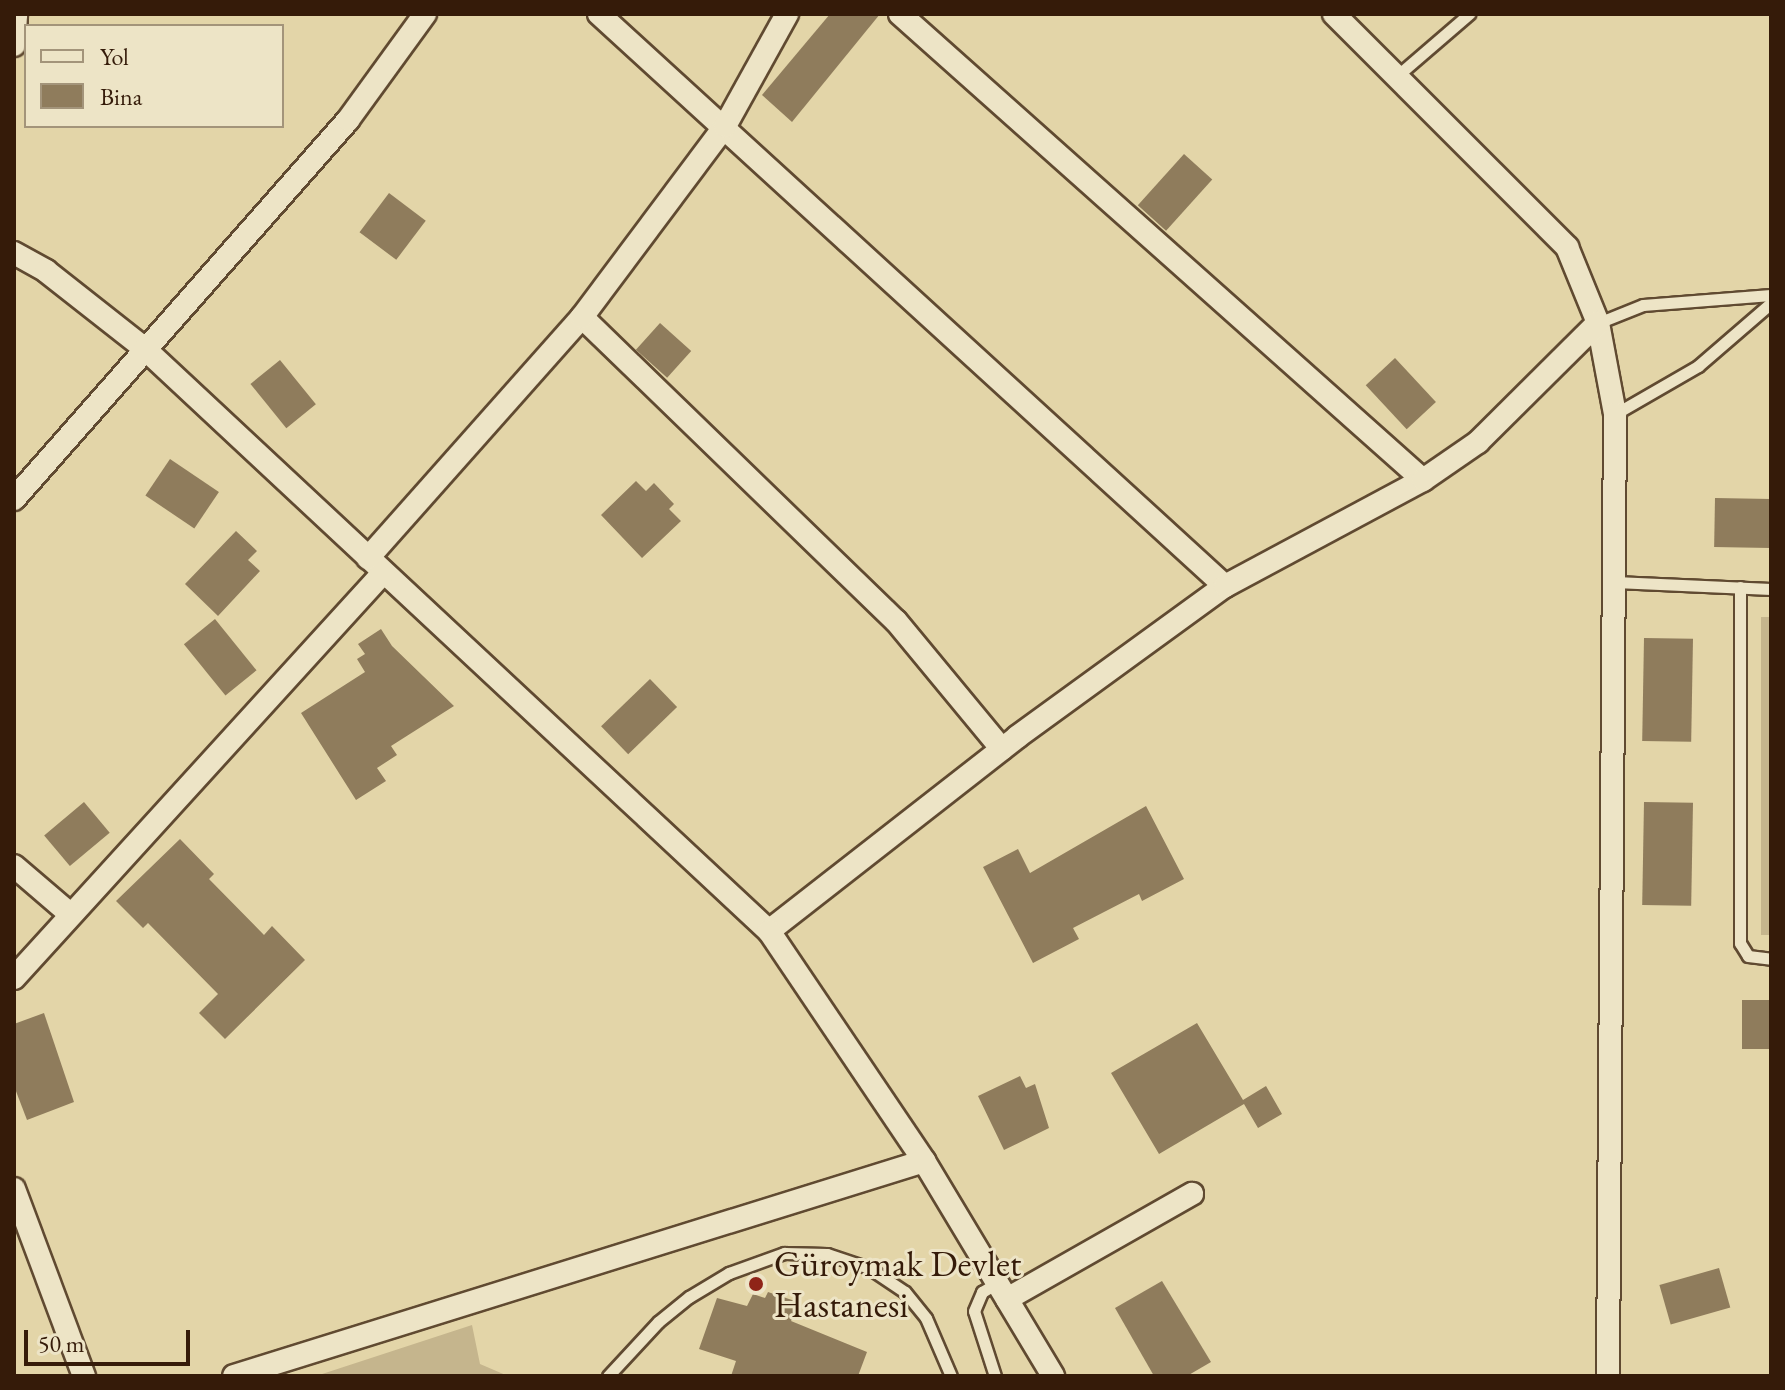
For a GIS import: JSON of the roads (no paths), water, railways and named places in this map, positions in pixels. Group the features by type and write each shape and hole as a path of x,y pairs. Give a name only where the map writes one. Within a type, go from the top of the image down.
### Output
{"street":[{"path":"14,45 16,14"},
{"path":"14,499 348,120 425,14"},
{"path":"599,14 1225,586"},
{"path":"14,978 375,566 582,317 725,126 787,14"},
{"path":"900,14 1423,480"},
{"path":"1334,14 1567,247 1598,323 1615,414 1608,1376"},
{"path":"14,253 46,271 145,349 769,931 924,1161 1053,1376"},
{"path":"582,317 896,621 1002,749"},
{"path":"769,931 1002,749 1225,586 1423,480 1478,442 1598,323"},
{"path":"14,866 70,914"},
{"path":"234,1376 924,1161"},
{"path":"14,1189 84,1376"},
{"path":"1002,1291 1192,1194"}],"lane":[{"path":"1398,75 1469,14"},
{"path":"1598,323 1643,305 1771,295"},
{"path":"1615,414 1698,366 1771,303"},
{"path":"1615,582 1771,589"},
{"path":"1740,587 1740,943 1748,956 1771,959"},
{"path":"608,1376 658,1322 689,1297 729,1273 784,1253 841,1258 869,1268 905,1292 926,1318 951,1376"},
{"path":"995,1376 974,1311 982,1292 1002,1291"}],"place":[{"name":"Güroymak Devlet Hastanesi","path":"756,1284"}]}
